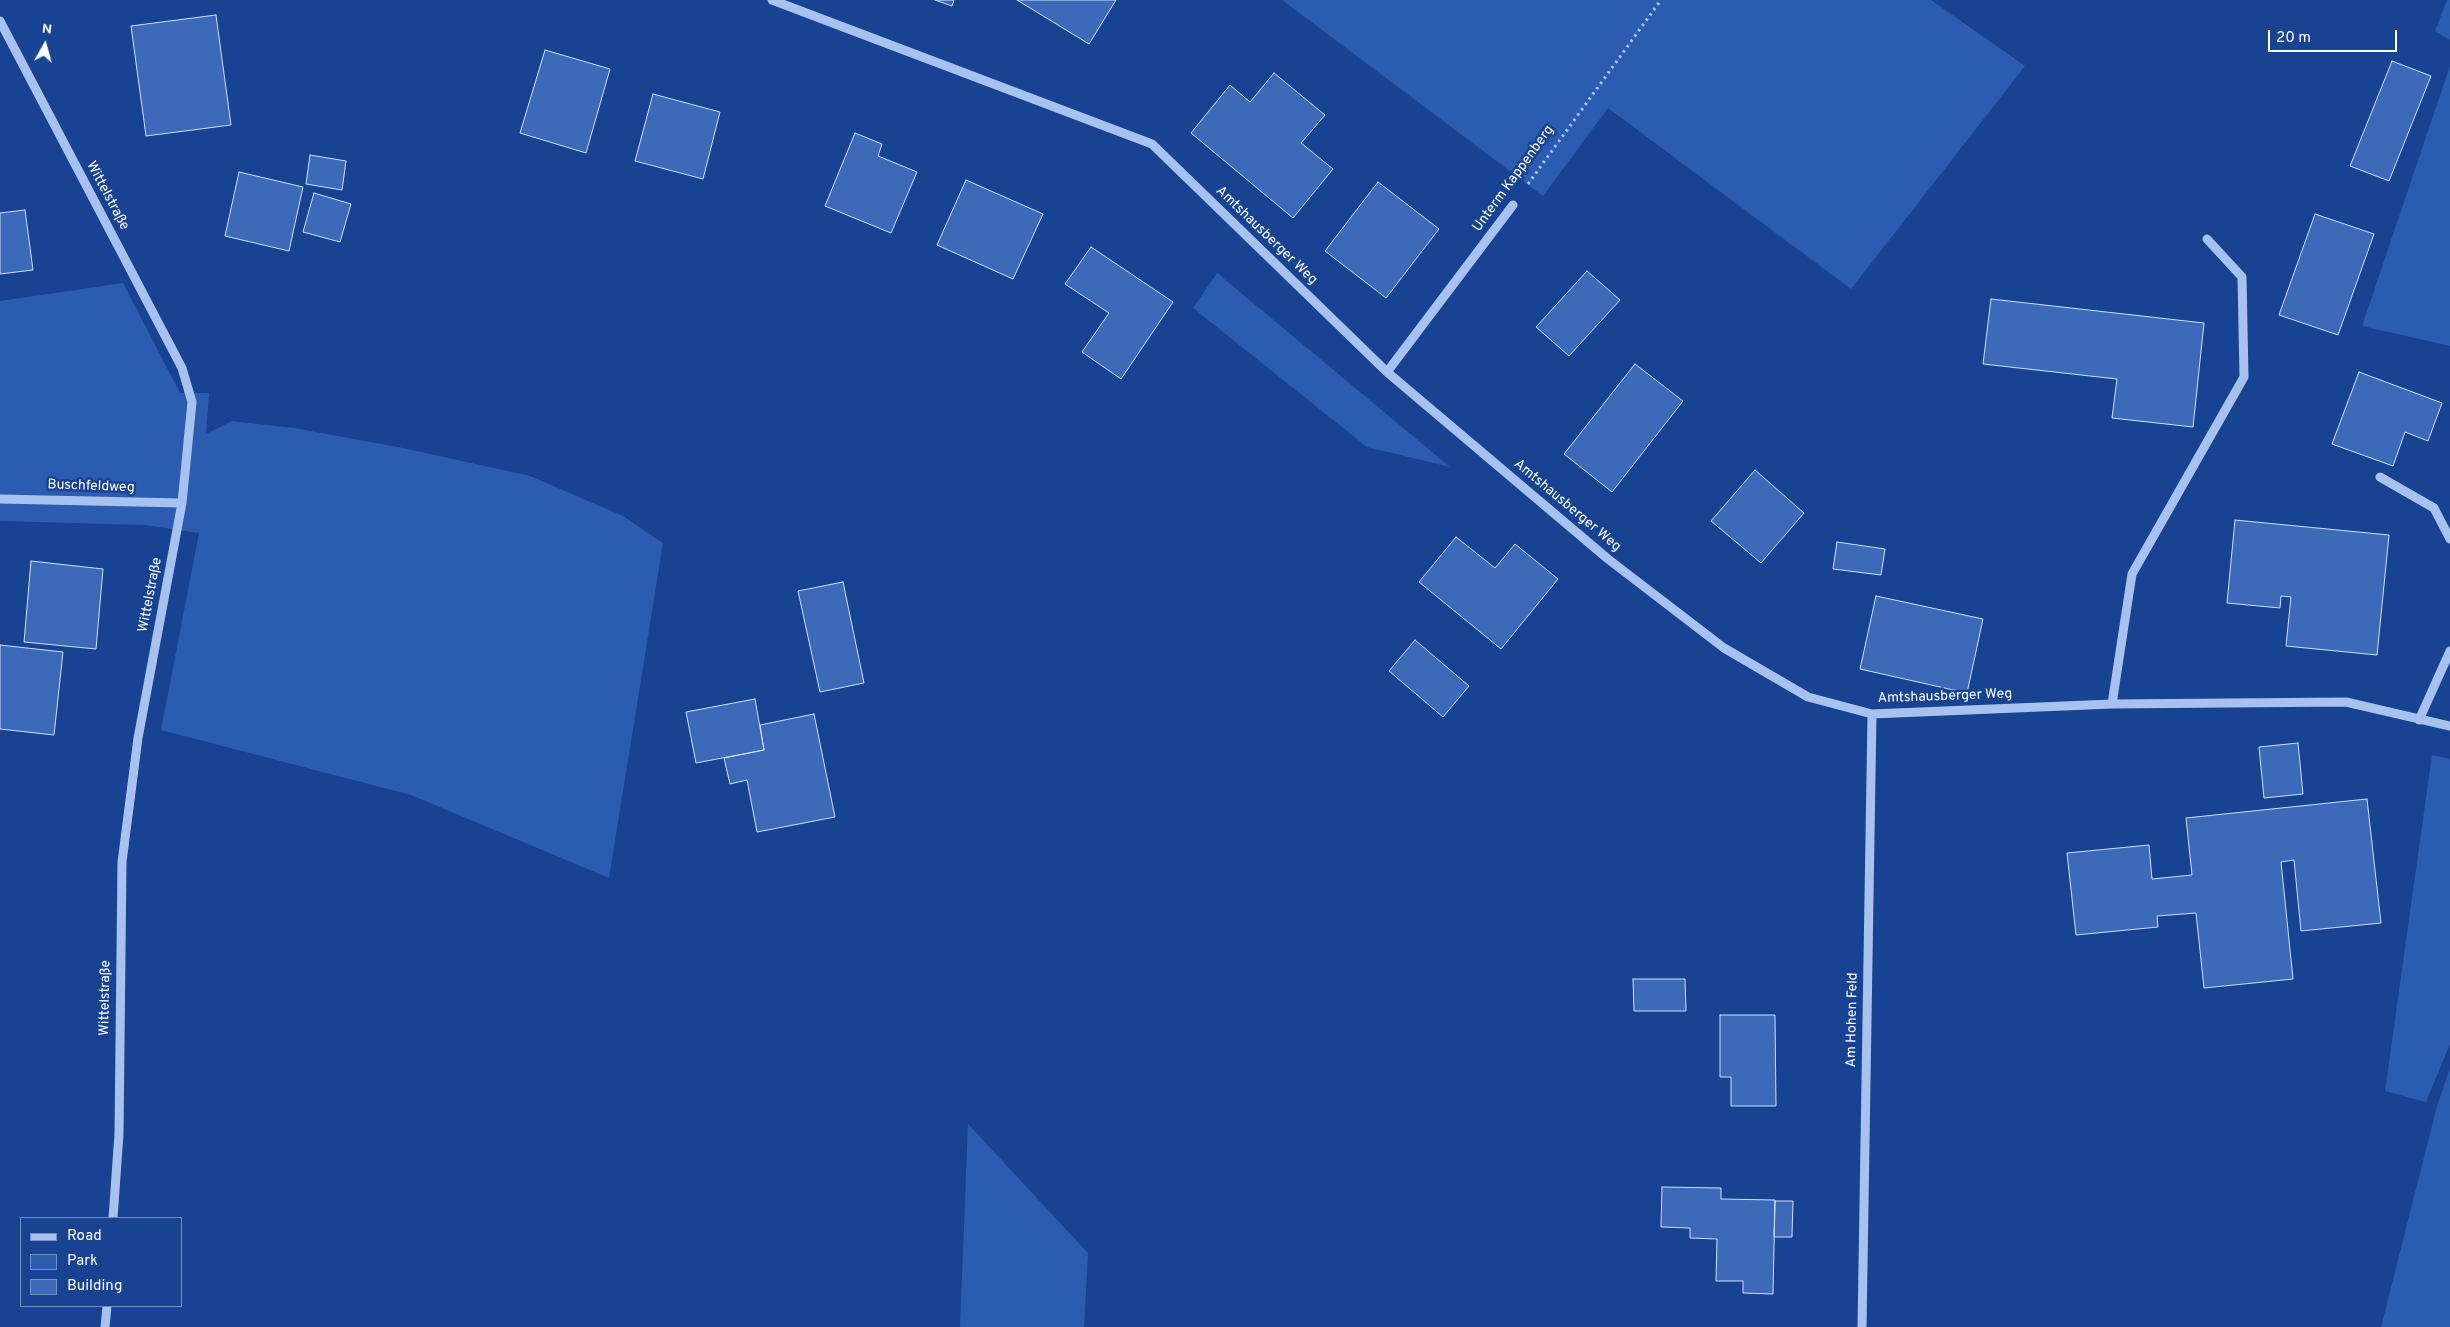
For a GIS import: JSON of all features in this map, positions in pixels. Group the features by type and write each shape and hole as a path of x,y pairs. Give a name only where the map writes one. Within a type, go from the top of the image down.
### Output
{"street":[{"name":"Amtshausberger Weg","path":"772,0 1152,144 1387,372 1608,559 1724,648 1808,697 1872,714 2112,704 2346,702 2450,726"},
{"name":"Wittelstraße","path":"0,21 182,368 192,402 182,503 138,738 122,862 118,1134 113,1217"},
{"name":"Unterm Kappenberg","path":"1387,372 1513,204"},
{"path":"2112,704 2132,574 2244,377 2242,277 2207,239"},
{"path":"2380,477 2434,508 2450,539"},
{"name":"Buschfeldweg","path":"0,498 182,503"},
{"path":"2419,720 2450,651"},
{"name":"Am Hohen Feld","path":"1862,1327 1872,714"},
{"path":"105,1327 107,1307"}],"path":[{"name":"Unterm Kappenberg","path":"1513,204 1661,0"}],"green space":[{"path":"1282,0 1931,0 2025,66 1851,289 1608,108 1543,196"},
{"path":"2447,0 2450,0 2450,40 2435,31"},
{"path":"2450,66 2450,346 2362,326"},
{"path":"1217,273 1450,467 1367,447 1193,308"},
{"path":"123,283 180,393 209,393 206,434 232,421 294,428 403,448 530,476 623,516 663,543 609,878 411,795 161,730 199,533 145,525 0,521 0,301"},
{"path":"2432,755 2450,759 2450,1044 2426,1102 2385,1091"},
{"path":"2450,1068 2450,1327 2381,1327 2437,1106"},
{"path":"968,1124 1088,1253 1084,1327 960,1327"}],"building":[{"path":"935,0 954,0 952,6"},
{"path":"1017,0 1116,0 1089,44"},
{"path":"216,15 231,125 146,136 131,26"},
{"path":"545,50 610,69 586,153 520,133"},
{"path":"2392,61 2431,76 2389,181 2350,166"},
{"path":"1274,73 1325,115 1301,143 1333,169 1293,218 1191,133 1230,85 1250,102"},
{"path":"653,94 720,112 703,179 635,161"},
{"path":"855,133 882,144 878,156 917,172 891,233 825,206"},
{"path":"310,155 346,161 342,190 306,184"},
{"path":"239,172 303,187 289,251 225,236"},
{"path":"966,180 1043,214 1013,279 937,245"},
{"path":"1378,182 1439,229 1386,298 1325,251"},
{"path":"314,193 351,204 340,242 303,232"},
{"path":"25,210 33,270 0,274 0,213"},
{"path":"2315,214 2374,234 2338,335 2279,315"},
{"path":"1091,247 1173,302 1121,379 1082,352 1109,313 1065,284"},
{"path":"1587,271 1620,300 1569,356 1536,327"},
{"path":"1991,299 2204,323 2193,427 2112,418 2117,379 1983,364"},
{"path":"1635,364 1683,401 1612,492 1564,454"},
{"path":"2359,372 2442,403 2428,441 2405,432 2393,466 2332,444"},
{"path":"1755,470 1804,513 1761,563 1711,521"},
{"path":"2235,520 2389,535 2377,655 2286,646 2291,597 2281,596 2280,608 2227,603"},
{"path":"1456,537 1495,568 1515,544 1558,579 1501,649 1419,582"},
{"path":"1837,542 1885,549 1881,575 1833,569"},
{"path":"31,561 103,569 96,649 24,642"},
{"path":"843,582 864,683 820,692 798,591"},
{"path":"1876,596 1983,619 1967,693 1860,669"},
{"path":"1415,640 1469,686 1443,717 1389,671"},
{"path":"0,645 63,652 54,735 0,729"},
{"path":"755,699 764,750 696,763 686,712"},
{"path":"814,714 835,817 757,832 747,780 730,784 724,758 764,750 760,725"},
{"path":"2298,743 2303,794 2264,798 2259,747"},
{"path":"2367,799 2381,923 2301,931 2294,860 2281,862 2293,979 2204,988 2196,913 2157,916 2158,927 2076,935 2067,853 2149,845 2152,879 2192,875 2186,818"},
{"path":"1633,979 1685,979 1686,1011 1634,1011"},
{"path":"1720,1015 1775,1015 1776,1106 1731,1106 1731,1077 1720,1077"},
{"path":"1662,1187 1721,1188 1721,1199 1775,1200 1773,1294 1743,1293 1743,1281 1716,1281 1717,1239 1690,1238 1690,1228 1661,1227"},
{"path":"1775,1201 1793,1201 1792,1237 1774,1237"}]}
